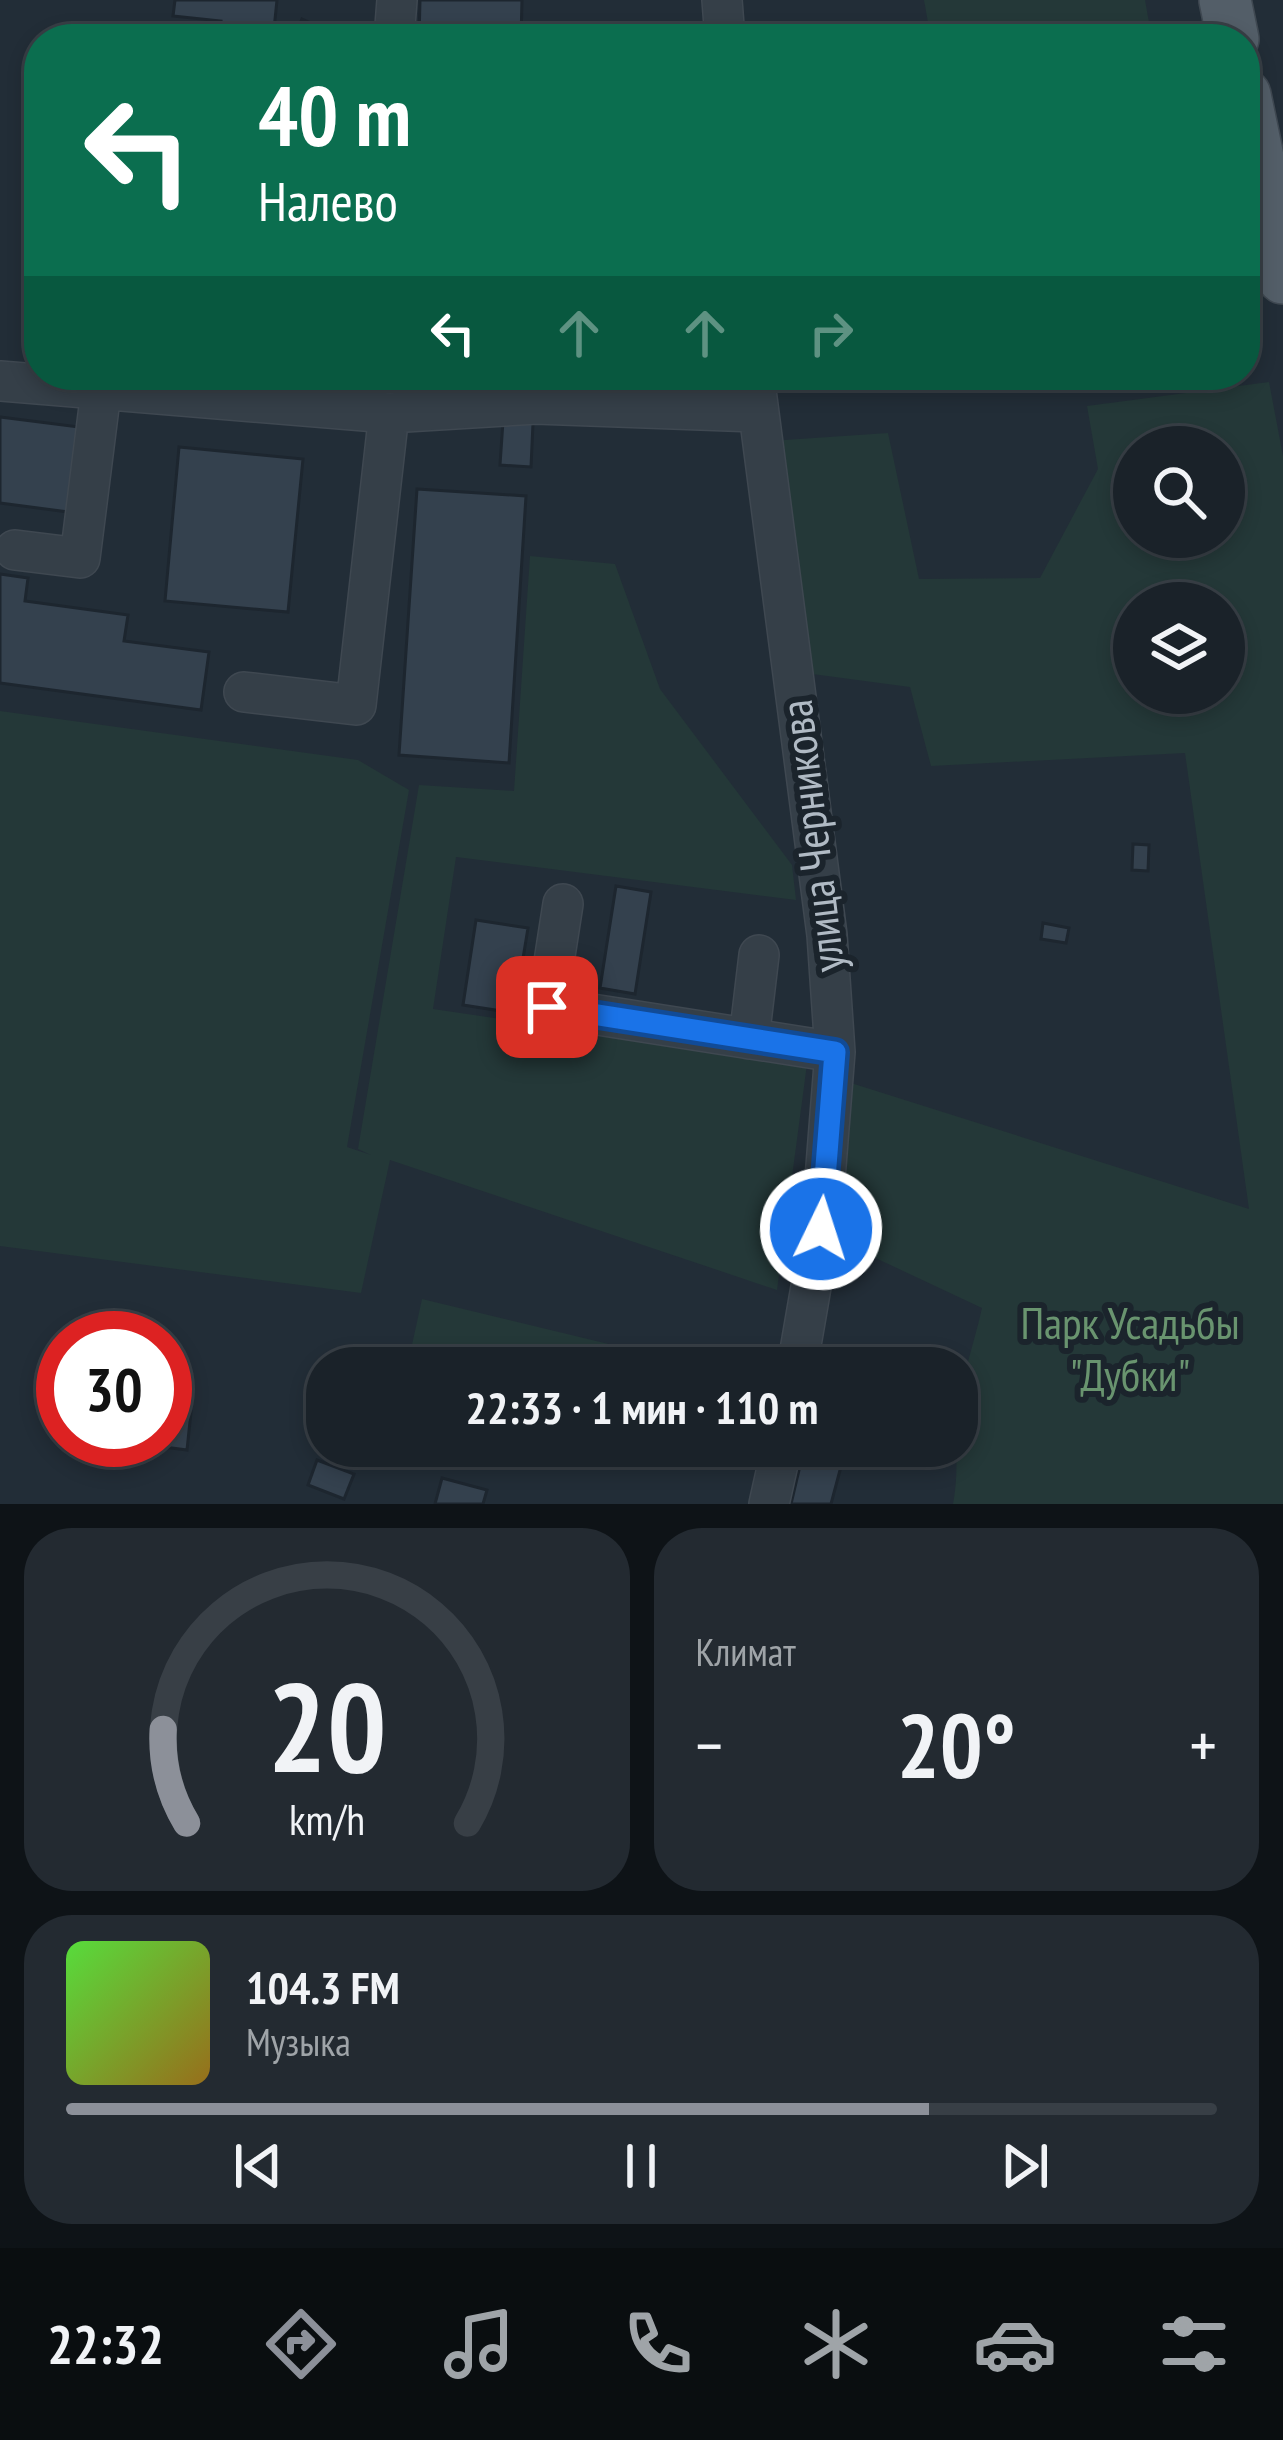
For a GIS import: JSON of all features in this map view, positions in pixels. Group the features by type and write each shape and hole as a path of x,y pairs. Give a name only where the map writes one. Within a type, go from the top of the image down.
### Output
{"main road":[{"path":"1260,167 1283,278"}],"street":[{"path":"15,550 80,558 101,390"},
{"path":"169,390 389,413 755,393"},
{"name":"улица Черникова","path":"755,393 827,935 835,1052 821,1229 800,1347"},
{"path":"244,692 356,705 389,413"},
{"path":"562,904 547,1007 835,1052"},
{"path":"748,1039 759,955"},
{"path":"769,1504 777,1467"}],"green space":[{"path":"924,0 1145,0 1149,24 928,24"},
{"name":"Парк Усадьбы \"Дубки\"","path":"1269,382 1283,456 1283,1504 953,1504 956,1467 978,1467 978,1347 972,1347 982,1308 818,1231 851,1083 1249,1209 1185,753 931,766 910,687 805,673 770,441 888,433 919,579 1040,578 1098,469 1087,406 1208,390 1260,390 1260,383"},
{"path":"530,556 615,564 660,689 792,865 796,900 456,857 433,1009 807,1064 777,1290 390,1160 361,1293 0,1246 0,711 358,760 409,790 347,1147 371,1155 358,1149 419,785 514,791"},
{"path":"422,1299 621,1347 412,1347"}],"building":[{"path":"175,0 277,0 275,24 221,24 173,16"},
{"path":"420,0 522,0 521,24 419,24"},
{"path":"0,417 87,428 76,513 0,503"},
{"path":"503,421 533,423 531,467 500,465"},
{"path":"179,447 303,459 288,612 165,601"},
{"path":"417,489 526,496 509,763 399,755"},
{"path":"0,574 28,578 25,601 128,615 124,641 209,652 201,710 0,683"},
{"path":"1133,844 1149,845 1148,871 1132,870"},
{"path":"616,886 651,892 635,994 600,988"},
{"path":"476,920 528,928 514,1013 463,1005"},
{"path":"1043,923 1069,928 1066,943 1041,939"},
{"path":"314,1467 336,1467 354,1474 344,1499 308,1485"},
{"path":"800,1467 841,1467 831,1504 791,1504"},
{"path":"442,1478 487,1490 483,1504 435,1504"}],"route":[{"path":"547,1007 835,1052 821,1229"}]}
